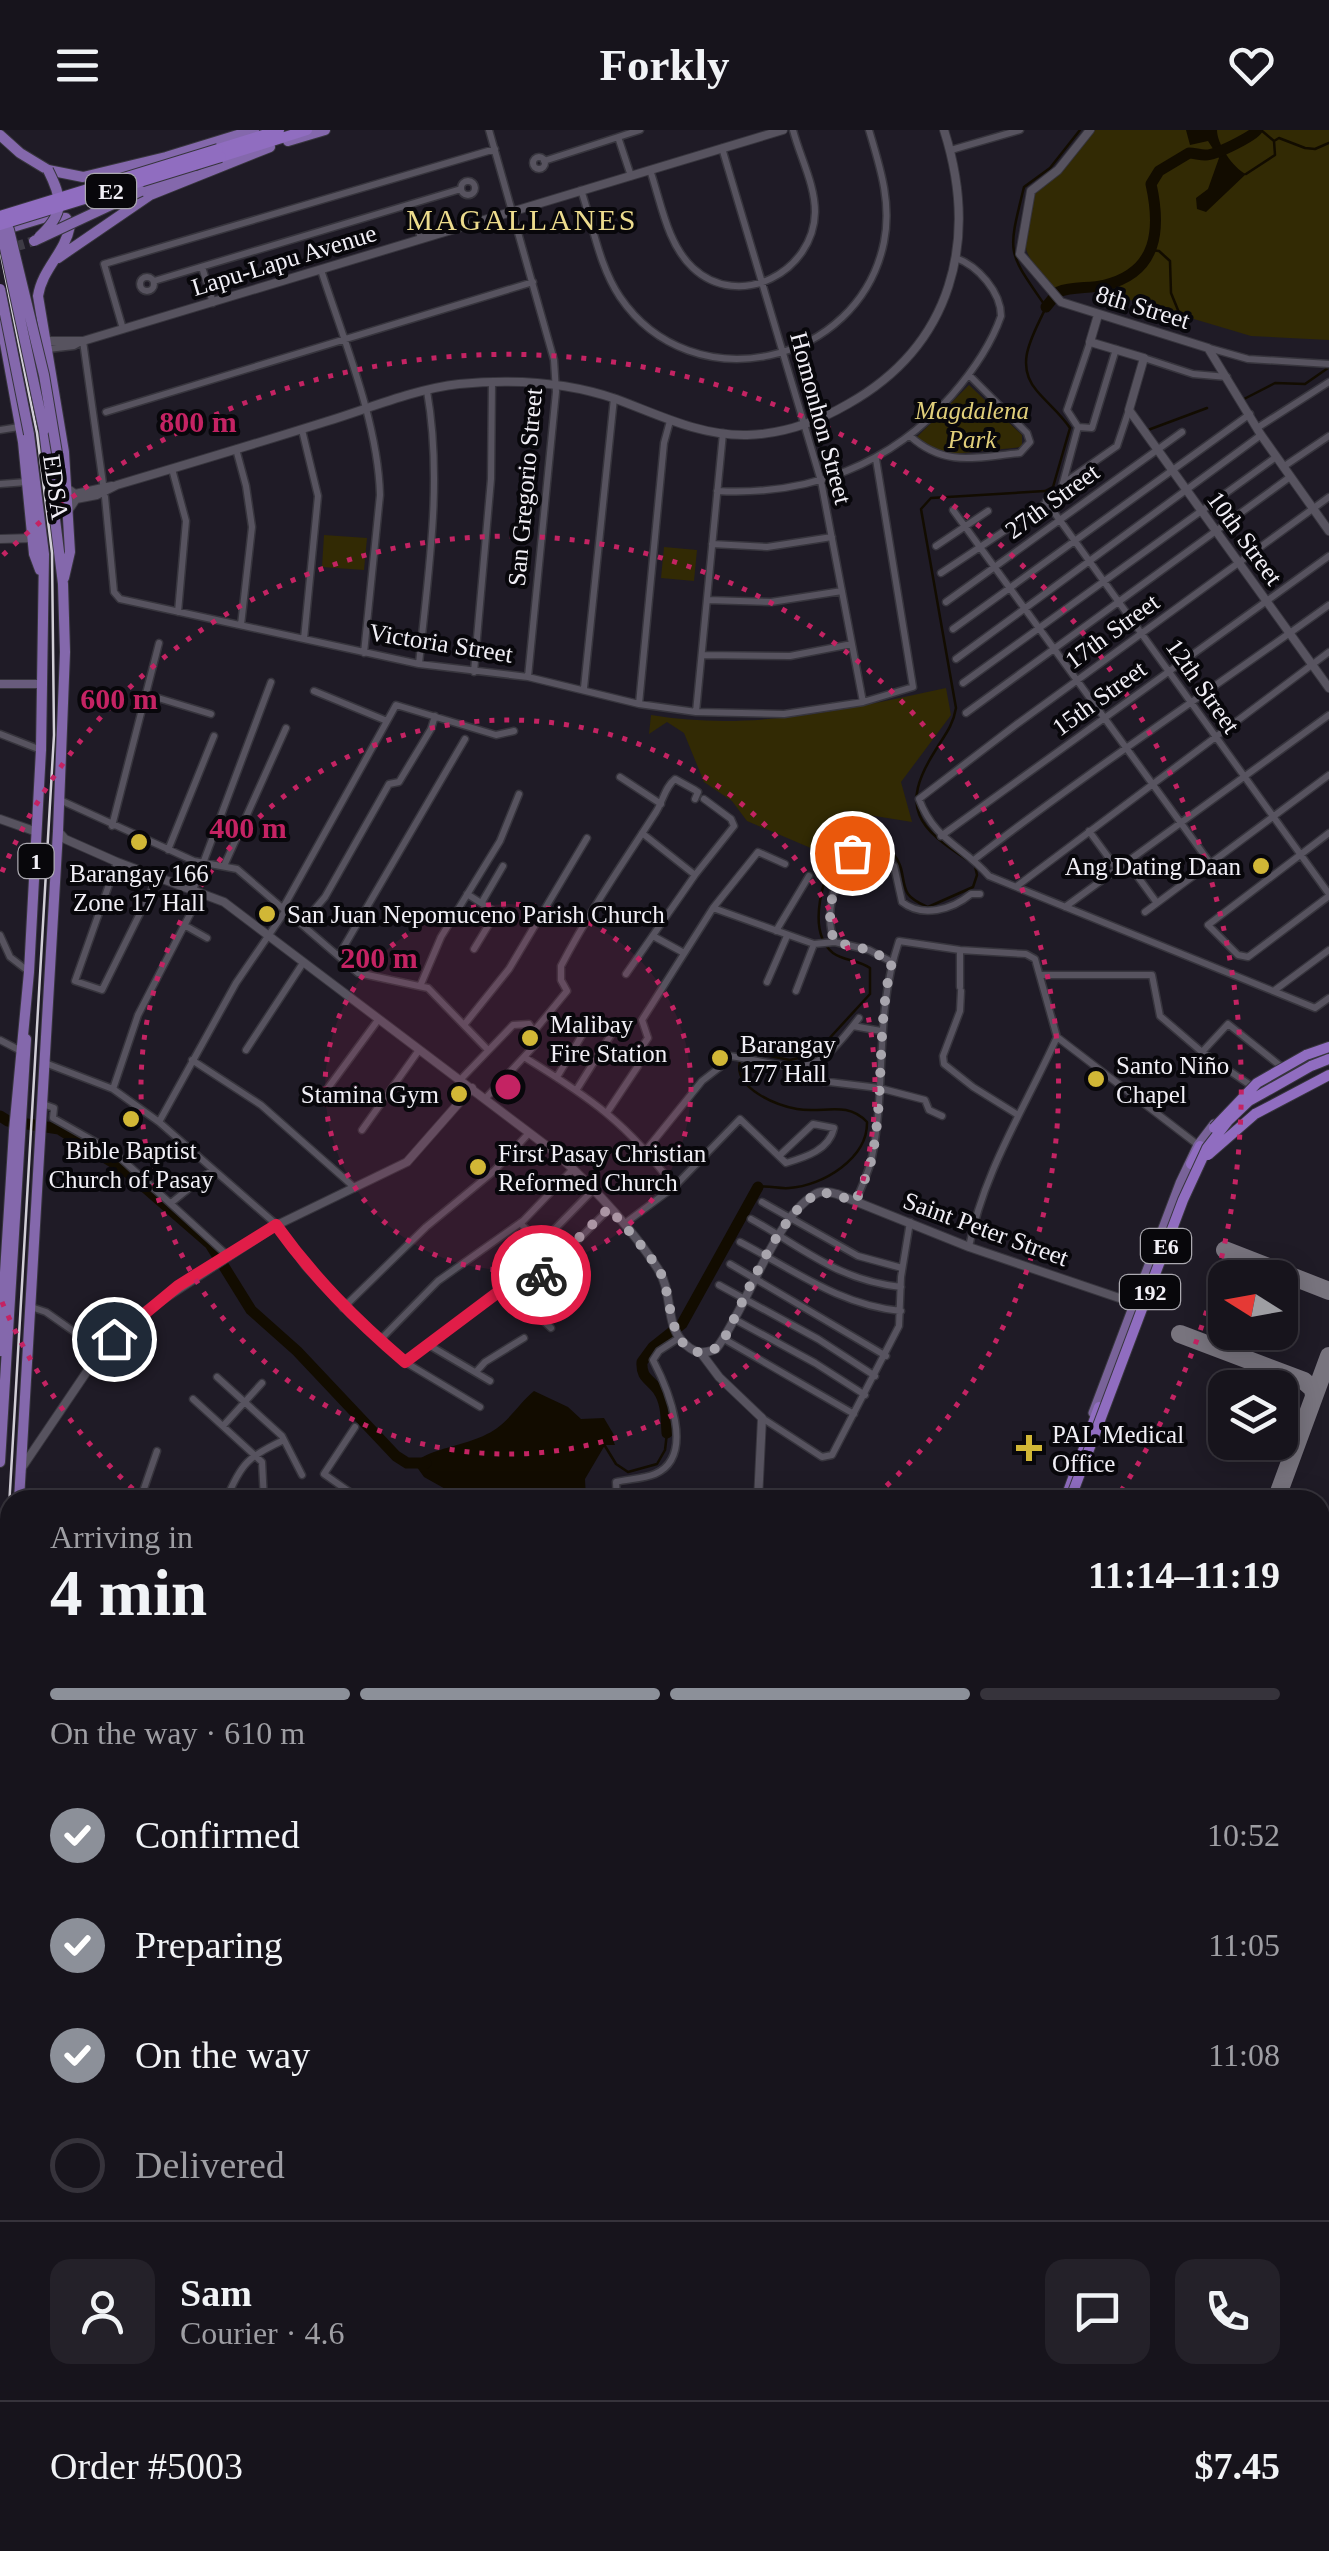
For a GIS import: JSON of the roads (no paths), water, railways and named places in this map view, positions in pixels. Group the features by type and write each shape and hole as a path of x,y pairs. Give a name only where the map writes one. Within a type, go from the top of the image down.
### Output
{"highway":[{"path":"46,217 102,182 254,130"},
{"name":"E2","path":"102,182 277,130"},
{"name":"E2","path":"0,214 277,130"},
{"name":"E2","path":"0,228 306,130"},
{"name":"E2","path":"48,170 59,193 59,208 34,241 140,191 325,130"},
{"path":"0,136 48,170 102,182"},
{"path":"57,258 160,190 270,147"},
{"path":"102,182 92,200 92,210 98,218 112,220"},
{"name":"1","path":"0,214 9,230 31,319 64,486"},
{"path":"0,228 61,216 69,222 70,232 57,258"},
{"name":"EDSA","path":"0,228 36,383 64,553 60,800 20,1490"},
{"name":"1","path":"57,258 45,272 39,291 64,452 64,553"},
{"name":"EDSA","path":"0,289 41,517 43,581 37,832 25,1028 20,1051 20,1106 14,1131 2,1280 0,1351"},
{"name":"1","path":"0,318 10,355 5,374 25,431 34,554 43,581"},
{"path":"0,1462 20,1106 28,1054 25,1028"},
{"name":"E6","path":"1071,1490 1176,1198 1200,1146 1223,1116 1257,1083 1288,1064 1329,1049"},
{"name":"E6","path":"1071,1490 1198,1166 1228,1121 1249,1101 1294,1074 1329,1060"},
{"path":"1198,1166 1264,1108 1329,1075"}],"main road":[{"path":"0,214 102,182"},
{"path":"0,684 42,684"},
{"name":"192","path":"1071,1490 1198,1145 1225,1110 1250,1089 1329,1049"},
{"name":"192","path":"1114,1372 1134,1303 1170,1221 1209,1150 1232,1120 1255,1100 1329,1060"},
{"path":"1250,1089 1255,1100"}],"street":[{"name":"San Gregorio Street","path":"489,130 551,343 556,384 528,677"},
{"path":"544,161 640,130"},
{"name":"Lapu-Lapu Avenue","path":"46,346 83,341 213,303 783,130"},
{"path":"650,170 672,239 693,268 726,284 763,283 796,264 813,229 812,190 794,130"},
{"path":"581,190 613,284 642,322 673,343 707,356 741,360 783,353 810,342 844,317 874,274 884,244 887,200 869,130"},
{"path":"67,513 76,500 114,487 458,384 556,384 614,398 670,421 723,433 746,435 807,424 867,393 912,351 934,320 956,258 960,204 944,130"},
{"path":"950,150 1020,130"},
{"name":"8th Street","path":"1090,130 1061,166 1029,194 1020,254 1059,300 1208,348 1276,457 1329,531"},
{"path":"618,137 631,176"},
{"name":"Homonhon Street","path":"722,148 822,481 863,702"},
{"path":"123,329 104,264 495,149"},
{"path":"154,282 461,190"},
{"path":"410,205 421,238"},
{"path":"717,491 748,493 822,481 876,458 910,436 969,375 998,324 1001,308 996,295 977,271 956,258"},
{"path":"202,268 213,303"},
{"path":"321,270 378,460 380,495 364,653"},
{"path":"106,412 533,282"},
{"path":"941,572 1060,494 1078,427 1067,412 1098,315"},
{"name":"Victoria Street","path":"83,341 115,597 364,653 528,677 639,704 696,712 784,714 863,702 909,690 914,682 876,458"},
{"path":"1090,342 1193,374 1227,378"},
{"path":"1208,348 1248,359 1329,364"},
{"path":"1078,427 1092,428 1116,349"},
{"path":"1066,481 1117,446 1144,358"},
{"path":"910,436 937,455 952,459 1020,454 1026,450 1030,442 1027,433 969,375"},
{"path":"956,659 1329,382"},
{"path":"474,672 491,479 492,383"},
{"path":"419,664 436,484 434,430 427,391"},
{"path":"584,688 614,398"},
{"name":"10th Street","path":"1130,410 1329,688"},
{"path":"952,629 1250,414"},
{"path":"639,704 664,443 670,421"},
{"path":"0,430 25,431"},
{"path":"302,430 318,496 304,639"},
{"name":"27th Street","path":"946,602 1182,432"},
{"path":"696,712 723,433"},
{"path":"1283,467 1329,436"},
{"path":"236,449 252,527 242,626"},
{"path":"964,683 1276,457"},
{"path":"172,469 186,520 178,612"},
{"path":"966,713 1290,477"},
{"path":"0,484 28,482"},
{"path":"64,486 76,494 104,492"},
{"name":"17th Street","path":"940,836 927,820 919,798 1329,498"},
{"name":"12th Street","path":"1046,501 1329,895"},
{"path":"953,510 1210,863"},
{"path":"936,546 988,511"},
{"path":"712,544 767,547 832,537"},
{"path":"0,539 34,538"},
{"name":"15th Street","path":"940,836 1329,556"},
{"path":"707,600 771,602 842,591"},
{"path":"976,859 1054,798 1329,605"},
{"path":"112,826 159,643"},
{"path":"702,655 790,656 852,644"},
{"path":"1016,887 1329,652"},
{"path":"113,1089 138,1015 184,925 271,682"},
{"path":"314,692 387,722"},
{"path":"145,694 210,714"},
{"path":"159,1122 397,705 496,735 514,731"},
{"path":"1064,908 1329,715"},
{"path":"302,924 325,897 389,784 399,782 435,716"},
{"path":"224,866 286,728"},
{"path":"0,734 40,750"},
{"path":"168,850 214,736"},
{"path":"339,956 465,739"},
{"path":"1145,912 1329,775"},
{"path":"620,777 662,804"},
{"path":"486,1099 535,1045 535,1030 567,991 561,980 561,966 613,876 662,804 672,779 698,792 699,799 731,819 734,826 626,974"},
{"path":"420,984 441,937 500,840 518,794"},
{"path":"60,800 168,850 237,869 363,976 420,984 488,1050"},
{"path":"0,819 37,832"},
{"path":"58,831 65,839 117,862 224,902 528,1132 593,1190 658,1269 668,1288 672,1321 679,1338 701,1353 719,1377 762,1418 827,1458 899,1326 902,1268 910,1222"},
{"path":"1089,831 1117,869"},
{"path":"642,834 695,875"},
{"path":"1329,834 1208,926 1238,954 1248,958 1329,895"},
{"path":"940,836 976,859 989,876 1064,908 1315,1008 1329,998"},
{"path":"464,1026 509,969 586,838"},
{"path":"608,1111 638,1066 636,1057 648,1038 642,1020 714,908 758,852 785,864"},
{"path":"834,942 830,911 842,870 852,853 894,866 902,902 914,910 930,912 971,894 980,894"},
{"path":"117,862 75,981 102,990 158,877"},
{"path":"1127,862 1157,902"},
{"path":"482,902 503,866"},
{"path":"776,931 808,876"},
{"path":"466,894 490,906 492,917 474,949"},
{"path":"714,908 787,936 869,950 892,962"},
{"path":"184,925 207,938"},
{"path":"0,935 10,957 29,972"},
{"path":"653,936 684,953"},
{"path":"767,982 787,936"},
{"path":"856,1201 871,1161 880,1088 884,1000 899,941 1026,954 1035,959 1057,1037 1198,1145"},
{"path":"796,991 818,944"},
{"path":"960,950 960,1011 944,1064 973,1088 1018,1115"},
{"path":"1275,990 1329,950"},
{"path":"246,1050 303,963"},
{"path":"1040,975 1152,975 1160,1016 1250,1089"},
{"path":"556,1076 593,1016"},
{"path":"734,1056 791,1068 819,1063 858,1018"},
{"path":"328,1088 378,1020"},
{"path":"461,1079 516,1023 529,1024 535,1030"},
{"path":"1202,1052 1228,1024 1284,1069"},
{"path":"853,1026 882,1030"},
{"path":"577,1089 614,1030"},
{"path":"969,1247 974,1219 1018,1115 1057,1037"},
{"path":"0,1040 20,1051"},
{"path":"362,1130 419,1050"},
{"path":"524,1057 608,1111 647,1150 674,1187"},
{"path":"192,1060 261,1105 356,1188"},
{"path":"45,1063 113,1089 159,1122 276,1225 305,1266 380,1340 405,1362 480,1407"},
{"path":"819,1063 824,1082"},
{"path":"647,1150 702,1082 724,1064"},
{"path":"788,1077 880,1088 925,1100 929,1110 942,1116"},
{"path":"21,1469 102,1352 146,1310 276,1225 397,1168 415,1154 472,1088"},
{"path":"43,1106 53,1108 53,1118 115,1153 172,1202 225,1257"},
{"path":"623,1224 674,1187 740,1119 779,1156 788,1163 821,1148 830,1140 834,1128 811,1124 779,1156"},
{"path":"344,1308 426,1227 494,1171 528,1132"},
{"path":"380,1340 438,1281 520,1224 572,1169"},
{"path":"172,1202 212,1170"},
{"path":"540,1244 593,1190"},
{"name":"Saint Peter Street","path":"792,1216 810,1197 822,1192 1134,1303"},
{"path":"762,1202 858,1256 902,1268"},
{"path":"405,1362 525,1272 543,1274 609,1208"},
{"path":"701,1353 716,1349 724,1339 792,1216"},
{"path":"750,1219 845,1275 872,1284 901,1287"},
{"path":"520,1224 557,1260"},
{"path":"740,1242 834,1296 871,1308 901,1310"},
{"path":"730,1264 886,1356"},
{"path":"719,1285 875,1376"},
{"path":"506,1286 551,1328"},
{"path":"31,1307 46,1312 102,1352"},
{"path":"734,1319 864,1396"},
{"path":"476,1372 524,1338"},
{"path":"616,1490 616,1482 658,1473 670,1459 676,1421 654,1360 659,1351 679,1338"},
{"path":"724,1339 854,1414"},
{"path":"428,1344 490,1381"},
{"path":"217,1376 284,1440 302,1475"},
{"path":"223,1426 262,1383"},
{"path":"193,1400 262,1462 263,1490"},
{"path":"758,1490 762,1418"},
{"path":"350,1490 324,1474 355,1427"},
{"path":"230,1490 238,1470 254,1454 284,1440"},
{"path":"143,1490 157,1451"}],"waterway":[{"path":"969,861 926,827 916,802 924,771 956,708 921,509 931,498 1045,491 1053,487 1070,428 1030,381 1028,349 1046,307 1017,262 1013,240 1024,187 1050,168 1080,130"},
{"path":"1046,307 1058,292 1105,285 1136,270 1152,246 1155,217 1151,184 1159,171 1189,153 1205,155 1225,149 1257,130"},
{"path":"1246,174 1275,155 1274,141 1261,130"},
{"path":"1274,141 1279,138 1315,149 1329,143"},
{"path":"1151,250 1159,251 1170,261 1171,293 1180,315"},
{"path":"1244,399 1275,383 1305,384 1328,368"},
{"path":"1148,430 1207,408"},
{"path":"745,1056 750,1052 790,1060 815,1054 870,994 870,968 833,953 820,930 820,901 837,846 863,840 888,848 899,863 908,894 928,907 973,887 975,866"},
{"path":"740,1062 743,1080 749,1087 778,1104 807,1110 851,1111 867,1122 860,1147 829,1176 802,1186 758,1187"},
{"path":"0,1116 8,1121 59,1129 125,1170 210,1244 251,1310 297,1351 396,1456 407,1463 426,1463"},
{"path":"667,1433 663,1400 644,1375 642,1362 653,1347 682,1324 758,1187"},
{"path":"605,1446 616,1464 628,1472 657,1464 665,1450 667,1433"}],"tunnel":[{"path":"0,251 34,241"}],"tram line":[{"path":"0,250 37,433 52,553 54,735 10,1490"}],"place":[{"name":"Barangay 166 Zone 17 Hall","path":"139,842"},
{"name":"Ang Dating Daan","path":"1261,866"},
{"name":"San Juan Nepomuceno Parish Church","path":"267,914"},
{"name":"Malibay Fire Station","path":"530,1038"},
{"name":"Barangay 177 Hall","path":"720,1058"},
{"name":"Santo Niño Chapel","path":"1096,1079"},
{"name":"Stamina Gym","path":"459,1094"},
{"name":"Bible Baptist Church of Pasay","path":"131,1119"},
{"name":"First Pasay Christian Reformed Church","path":"478,1167"},
{"name":"PAL Medical Office","path":"1029,1448"}],"district":[{"name":"MAGALLANES","path":"522,219"}],"park label":[{"name":"Magdalena Park","path":"972,424"}]}
